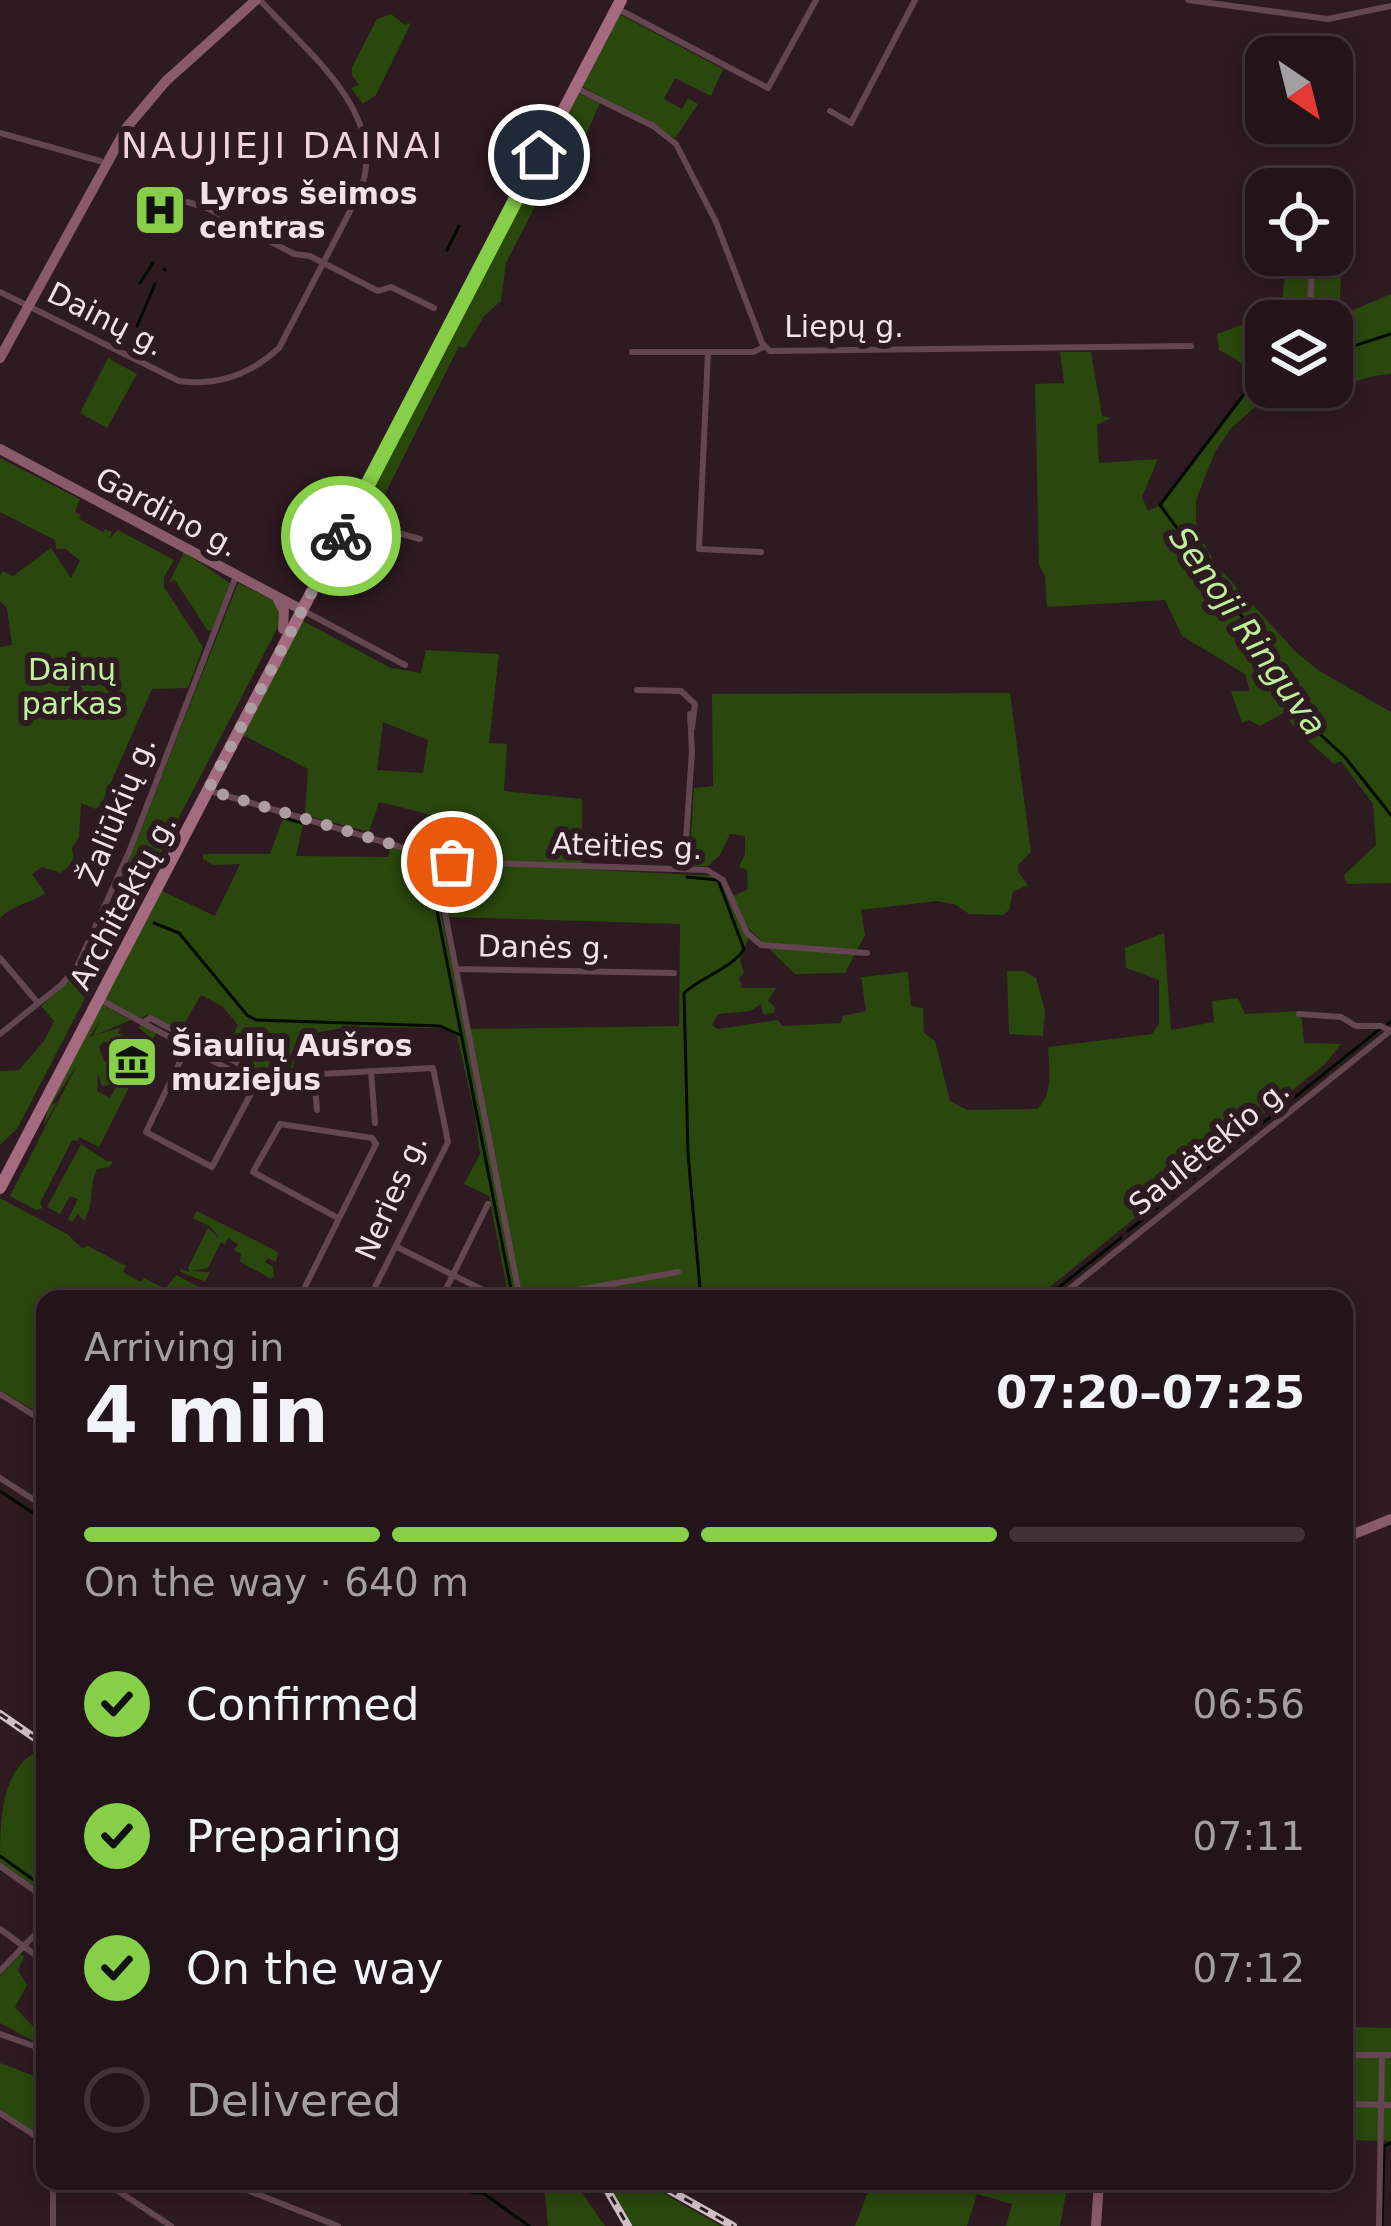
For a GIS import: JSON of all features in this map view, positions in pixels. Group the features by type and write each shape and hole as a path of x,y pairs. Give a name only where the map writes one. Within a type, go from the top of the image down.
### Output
{"main road":[{"name":"Architektų g.","path":"536,154 616,3"},
{"name":"Architektų g.","path":"0,1188 616,3"},
{"name":"Architektų g.","path":"205,789 283,629 299,608"},
{"name":"Architektų g.","path":"0,1172 99,999 127,937"}],"street":[{"name":"Dainų g.","path":"0,292 174,380 206,384 249,370 279,348 365,178 365,132 349,100 258,0"},
{"path":"0,358 127,127 155,92 258,0"},
{"path":"616,3 768,88 816,0"},
{"path":"830,111 851,123 915,0"},
{"path":"1188,0 1328,20 1391,6"},
{"name":"Liepų g.","path":"575,88 653,126 676,144 716,222 764,347 781,353 1191,346"},
{"path":"1,132 100,161"},
{"path":"187,202 378,291 391,287 434,308"},
{"path":"0,370 29,307"},
{"path":"632,352 753,352 764,347"},
{"path":"708,352 699,549 761,552"},
{"name":"Gardino g.","path":"2,451 405,665"},
{"path":"367,481 391,531 420,539"},
{"name":"Žaliūkių g.","path":"0,1034 74,972 105,907 236,576"},
{"path":"272,594 284,610 283,629"},
{"path":"637,690 681,691 695,704 690,731"},
{"path":"684,868 690,714"},
{"name":"Ateities g.","path":"205,789 452,862 707,870 721,877 747,932 761,945 868,953"},
{"name":"Danės g.","path":"434,856 456,969 674,973"},
{"path":"0,958 38,1004"},
{"path":"456,969 522,1290"},
{"path":"99,999 188,1047 256,1084 212,1167 146,1132 188,1047"},
{"path":"1299,1014 1341,1017 1356,1026 1381,1026 1390,1031"},
{"name":"Neries g.","path":"143,1023 151,1018 265,1077 433,1068 448,1142 374,1290"},
{"name":"Saulėtekio g.","path":"1069,1290 1390,1031"},
{"path":"371,1071 375,1123"},
{"path":"314,1074 317,1110"},
{"path":"303,1290 338,1218 375,1141 280,1124 253,1172 338,1218"},
{"path":"446,1290 488,1204"},
{"path":"398,1247 483,1290"},
{"path":"574,1290 678,1271"},
{"path":"0,1394 36,1416"},
{"path":"0,1478 36,1502"},
{"path":"1353,1534 1391,1519"},
{"path":"0,1866 36,1892"},
{"path":"0,1929 36,1955"},
{"path":"0,1971 36,1934"},
{"path":"0,2035 36,2047"},
{"path":"1353,2055 1386,2055 1379,2226"},
{"path":"1353,2104 1386,2105"},
{"path":"0,2113 36,2136"},
{"path":"1380,2146 1391,2146"},
{"path":"53,2190 53,2226"},
{"path":"117,2190 171,2226"},
{"path":"247,2190 338,2226"},
{"path":"1096,2226 1098,2190"}],"green space":[{"path":"391,14 405,25 411,23 376,95 363,104 351,88 359,85 352,67 377,19"},
{"path":"619,14 723,69 711,96 675,78 664,99 682,109 688,98 698,104 675,138 581,86"},
{"path":"578,93 600,103 571,168 553,171 506,263 501,301 484,316 465,348 459,346 382,500 373,487"},
{"path":"1285,276 1341,276 1340,300 1282,300"},
{"path":"1391,294 1391,374 1353,382 1353,310"},
{"path":"1245,324 1245,368 1219,350 1217,334"},
{"path":"1060,352 1091,352 1102,416 1111,418 1097,425 1099,463 1158,459 1142,497 1148,511 1160,505 1245,394 1245,408 1254,408 1231,428 1215,452 1196,500 1196,529 1216,565 1297,653 1391,712 1391,883 1347,884 1344,875 1376,845 1373,804 1341,761 1334,764 1295,729 1285,712 1260,726 1249,720 1242,723 1231,691 1250,691 1245,674 1182,636 1165,600 1047,607 1045,577 1039,565 1035,384 1064,383"},
{"path":"108,358 137,374 107,428 80,413"},
{"name":"Dainų parkas","path":"0,458 80,499 75,512 81,515 79,519 112,532 109,539 118,530 174,560 164,587 203,647 188,688 152,689 101,805 96,809 81,803 74,861 61,873 42,867 32,874 45,893 0,918 0,647 12,645 7,608 0,601 0,575 3,571 13,576 51,548 71,578 80,561 66,549 56,549 55,540 0,512"},
{"path":"184,552 230,583 212,630 208,631 175,580 169,583"},
{"path":"238,583 277,602 280,623 17,1129 0,1145 0,1071 19,1070 44,1041 54,1021 41,1006 76,974 108,913"},
{"path":"301,620 391,668 421,673 426,650 499,654 489,743 507,744 504,791 582,799 582,866 447,859 427,850 432,815 379,802 369,832 305,815 308,769 241,734","holes":["383,722 428,740 423,773 377,770"]},
{"path":"1010,693 1031,852 1018,865 1028,885 1013,892 1003,915 969,914 937,901 861,910 865,935 845,973 795,974 743,923 733,896 748,889 747,870 739,867 745,836 730,834 720,855 708,866 689,866 694,788 713,786 712,694"},
{"path":"284,815 304,820 296,856 388,857 392,843 429,858 466,1029 679,1026 680,924 448,917 440,862 716,876 749,937 740,960 742,988 776,988 768,1001 776,1008 763,1014 761,1004 750,1011 718,1014 712,1025 718,1029 778,1020 782,1026 841,1023 843,1016 866,1011 861,977 908,972 911,1006 923,1008 924,1033 935,1041 950,1101 967,1110 1037,1109 1048,1088 1048,1047 1152,1034 1159,1024 1159,980 1126,968 1125,948 1164,933 1171,1030 1214,1022 1212,1001 1238,998 1245,1014 1301,1011 1304,1043 1341,1044 1325,1064 1046,1290 507,1290 489,1196 464,1184 480,1154 457,1036 442,1028 348,1027 314,1033 297,1053 291,1074 264,1074 224,1053 238,1025 222,1006 201,995 180,1031 147,1015 140,1019 103,997 160,890 215,916 240,864 214,865 203,854 270,854"},
{"path":"1007,971 1024,971 1036,978 1045,1011 1043,1036 1009,1034"},
{"path":"103,1005 131,1020 93,1036 100,1020 90,1037 121,1027 118,1033 128,1038 123,1057 113,1042 99,1047 104,1061 123,1061 114,1084 102,1086 98,1074 97,1091 110,1098 126,1068 133,1069 137,1060 130,1054 126,1058 131,1040 146,1047 151,1038 138,1027 156,1033 99,1147 79,1137 72,1140 40,1203 43,1208 36,1210 10,1196 77,1065 43,1127 48,1109"},
{"path":"81,1144 113,1161 110,1167 97,1169 84,1221 78,1214 72,1222 68,1219 78,1199 70,1196 60,1214 47,1207"},
{"path":"0,1198 67,1234 82,1248 88,1246 126,1266 123,1272 141,1282 144,1278 165,1289 176,1275 205,1290 36,1290 36,1412 0,1390"},
{"path":"197,1211 278,1252 276,1262 268,1258 265,1262 273,1267 274,1277 240,1262 241,1254 234,1250 238,1244 228,1238 225,1245 221,1242 208,1268 191,1271 210,1272 205,1282 181,1272 190,1272 208,1228 219,1238 211,1227 193,1218"},
{"path":"36,1752 36,1889 0,1863 5,1799 25,1759"},
{"path":"21,1954 24,1957 18,1970 27,1985 15,2007 36,2030 35,2042 0,2023 0,1976"},
{"path":"1353,2027 1391,2028 1391,2141 1353,2140"},
{"path":"0,2063 36,2077 36,2136 0,2113"},
{"path":"545,2190 580,2190 605,2226 548,2226"},
{"path":"609,2190 658,2190 721,2226 630,2226"},
{"path":"869,2190 1066,2193 1060,2226 1006,2226 1012,2204 977,2194 967,2226 855,2226"}],"waterway":[{"path":"373,185 416,207"},
{"path":"447,250 459,226"},
{"path":"140,283 153,263"},
{"path":"137,326 155,284"},
{"name":"Senoji Ringuva","path":"1353,346 1391,334"},
{"name":"Senoji Ringuva","path":"1245,393 1160,505 1293,686 1299,715 1344,756 1391,815"},
{"path":"284,818 302,823"},
{"path":"406,852 418,856 429,870 511,1290"},
{"path":"687,877 718,880 744,949 684,993 688,1154 700,1290"},
{"path":"154,923 179,933 256,1020 440,1026 460,1035"},
{"name":"Senoji Ringuva","path":"1387,1025 1391,1021"},
{"name":"Senoji Ringuva","path":"1128,1231 1380,1029"},
{"name":"Senoji Ringuva","path":"1055,1290 1121,1238"},
{"path":"0,1491 36,1515"},
{"path":"0,1856 36,1882"},
{"path":"1384,2146 1391,2143"},
{"path":"1382,2226 1384,2149"},
{"path":"469,2190 480,2193"},
{"path":"481,2190 529,2226"}],"railway":[{"path":"0,1714 36,1739"},
{"path":"607,2190 628,2226"},
{"path":"669,2190 733,2226"}],"way so far":[{"path":"341,536 208,790 452,862"}],"place":[{"name":"Lyros šeimos centras","path":"160,210"},
{"name":"Šiaulių Aušros muziejus","path":"132,1062"}],"district":[{"name":"NAUJIEJI DAINAI","path":"283,145"}],"route":[{"path":"341,536 539,155"}]}
